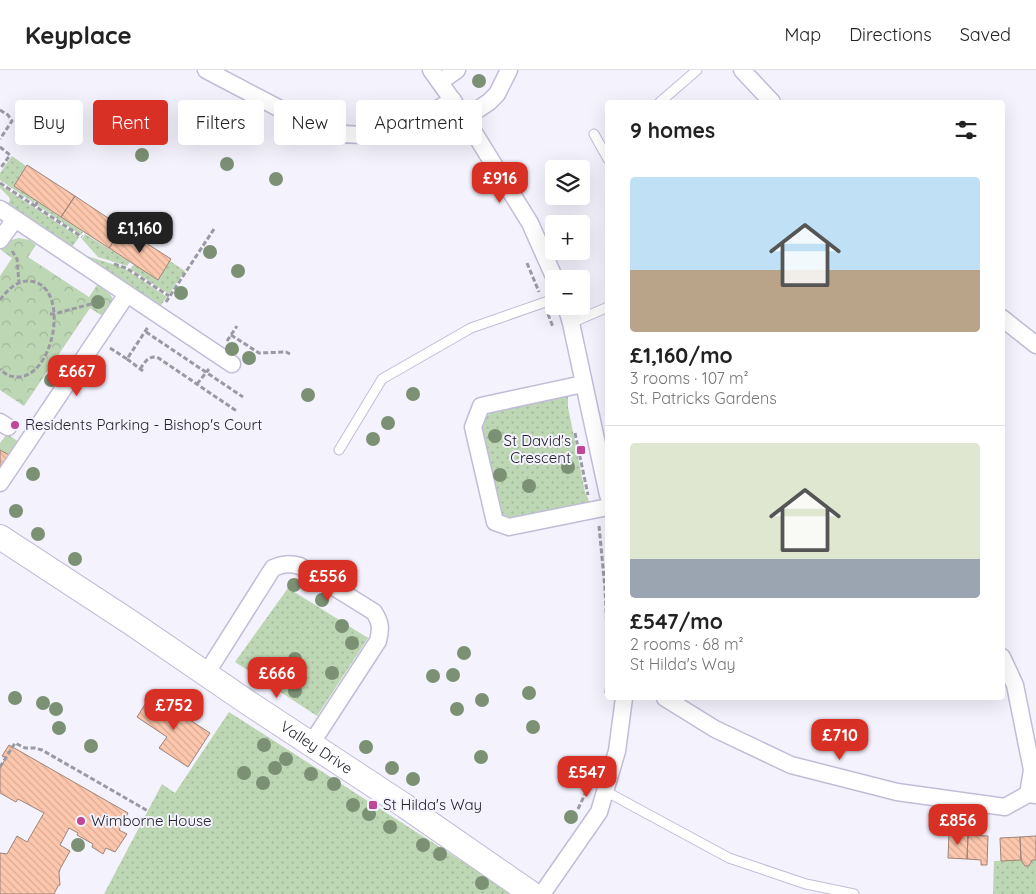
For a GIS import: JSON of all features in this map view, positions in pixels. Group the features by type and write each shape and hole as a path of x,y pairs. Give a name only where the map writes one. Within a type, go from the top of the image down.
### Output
{"street":[{"path":"206,70 309,124 326,131 356,134"},
{"path":"453,100 435,76 457,70"},
{"path":"482,106 495,97 509,70"},
{"path":"742,70 770,100"},
{"path":"482,145 530,223 551,270"},
{"path":"0,209 232,364"},
{"path":"5,244 15,218"},
{"path":"0,483 127,294"},
{"path":"568,315 583,384 602,444 605,470"},
{"path":"1005,320 1036,345"},
{"path":"583,384 481,406 473,427 495,522 508,526 602,508"},
{"name":"Valley Drive","path":"0,537 405,806 532,894"},
{"path":"206,674 273,568 282,564 290,563 300,566 374,612 379,620 378,641 311,744"},
{"path":"668,700 715,729 791,765 897,792 1005,807 1032,795 1032,770 1015,684 1005,663"},
{"path":"542,894 599,812 617,750 624,700"}],"lane":[{"path":"662,100 697,70"},
{"path":"594,134 605,154"},
{"path":"339,450 382,378 471,328 544,303"},
{"path":"571,324 605,308"},
{"path":"605,791 729,858 806,884 854,894"}],"path":[{"path":"0,110 8,115 12,121 0,139"},
{"path":"0,147 10,155 0,169"},
{"path":"0,183 81,239 84,233"},
{"path":"35,206 38,202"},
{"path":"126,359 214,229"},
{"path":"5,244 17,259 19,282"},
{"path":"527,262 555,334"},
{"path":"0,300 10,288 19,282 38,283 50,298 54,332 49,348 34,370 25,376 18,377 8,375 0,369"},
{"path":"52,314 127,294"},
{"path":"227,341 237,326"},
{"path":"146,332 243,397"},
{"path":"231,335 259,353 286,352 290,354"},
{"path":"97,339 142,370 146,360 157,357 238,412"},
{"path":"197,384 207,372"},
{"path":"575,430 587,493 595,505 602,508 605,588"},
{"path":"0,767 15,743 25,748 37,748 148,810"}],"green space":[{"path":"12,156 26,166 14,186 36,200 34,203 0,180 0,173"},
{"path":"0,185 79,237 73,246 0,204 0,200 8,204 10,200 0,188"},
{"path":"39,203 83,232 81,235 37,205"},
{"path":"85,234 130,262 127,266 98,257 82,239"},
{"path":"19,238 29,240 36,245 28,257 89,297 97,285 108,293 112,299 111,306 104,317 90,308 24,406 0,390 0,276 12,258 1,250 7,241"},
{"path":"74,252 122,267 167,297 161,305 157,305"},
{"path":"170,261 185,271 169,294 130,269 134,264 158,280"},
{"path":"568,390 568,407 585,492 592,508 517,522 503,517 495,507 480,432 484,419 494,409"},
{"path":"7,434 19,442 9,455 0,450 0,443"},
{"path":"288,588 368,638 317,716 235,662"},
{"path":"229,712 513,894 104,894 162,784 175,793"},
{"path":"1022,860 1025,866 1029,866 1032,860 1036,860 1036,894 993,894 994,861"}],"building":[{"path":"27,165 75,196 61,217 14,186"},
{"path":"75,196 123,228 109,248 61,217"},
{"path":"123,228 171,259 158,280 109,248"},
{"path":"0,450 9,455 0,468"},
{"path":"151,695 210,733 188,767 159,748 167,737 137,717"},
{"name":"Wimborne House","path":"9,745 128,813 119,830 127,834 115,852 106,848 103,854 92,847 93,844 69,828 60,845 70,851 60,869 60,885 54,894 0,894 0,853 7,854 17,836 27,842 44,813 18,799 16,802 0,793 0,768 6,758 2,756"},
{"path":"949,834 968,835 967,859 948,858"},
{"path":"968,835 988,836 987,865 981,865 981,860 967,859"},
{"path":"1036,836 1036,860 1032,860 1029,866 1025,866 1021,860 1020,837"},
{"path":"1020,837 1021,860 1001,861 1000,838"}],"place":[{"name":"Residents Parking - Bishop's Court","path":"15,425"},
{"name":"St David's Crescent","path":"581,450"},
{"name":"St Hilda's Way","path":"373,805"},
{"name":"Wimborne House","path":"81,821"}]}
